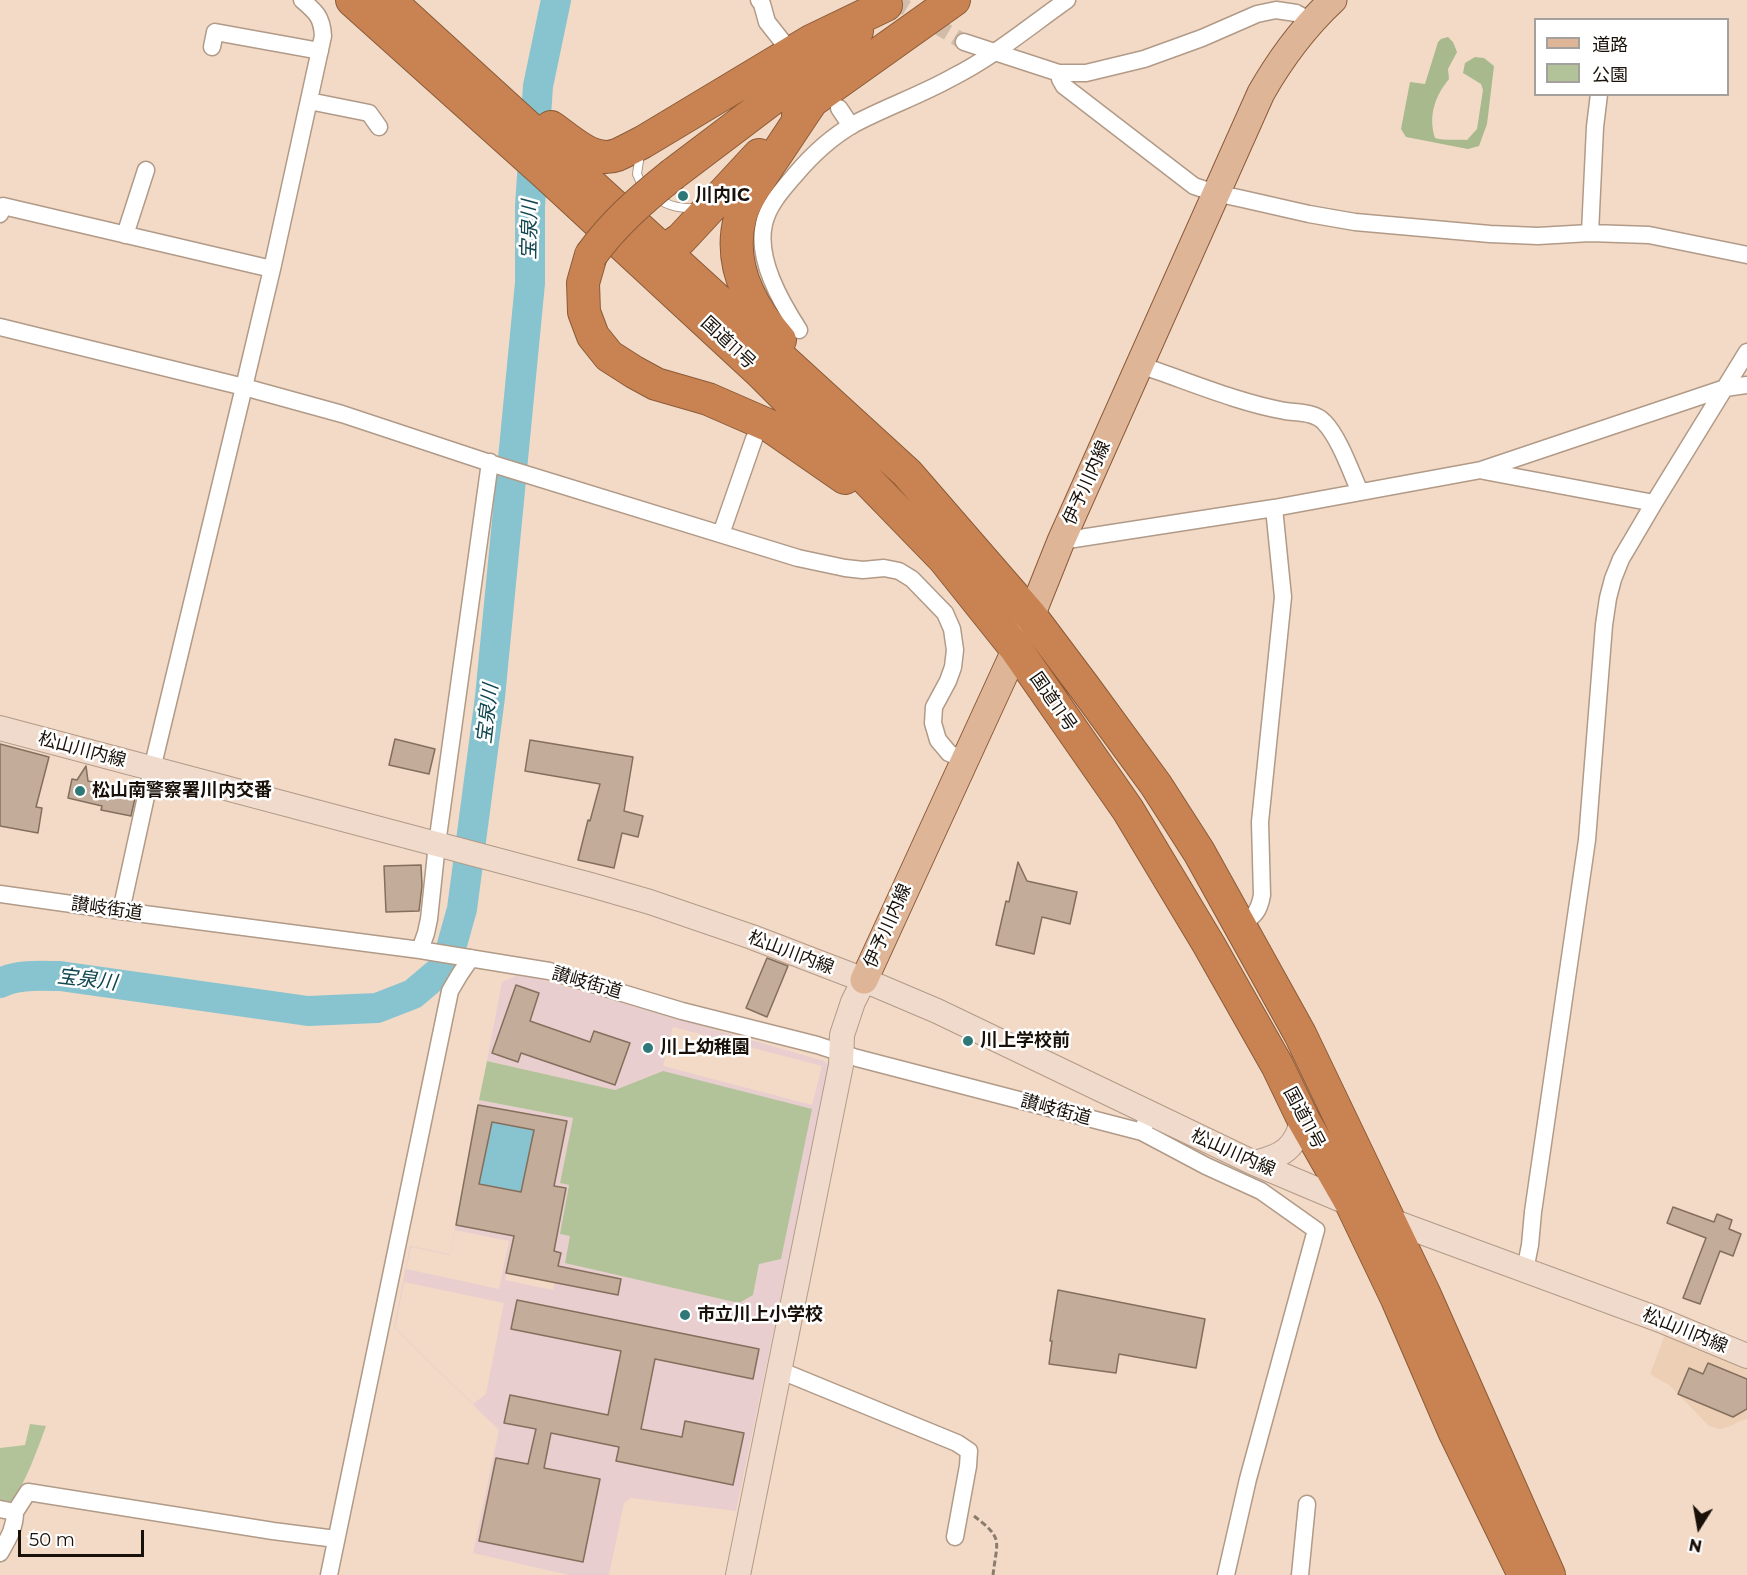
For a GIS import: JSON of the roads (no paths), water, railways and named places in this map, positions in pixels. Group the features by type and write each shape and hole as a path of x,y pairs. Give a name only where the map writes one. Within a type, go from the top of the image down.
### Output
{"highway":[{"name":"国道11号","path":"352,0 517,147 547,148 663,250 907,473 1031,616 1156,785 1199,852 1300,1034 1424,1293 1549,1575"},
{"path":"389,0 481,83 516,108 547,148 576,145 598,157 615,156 643,142 811,41 889,3"},
{"path":"620,243 645,254 663,250 681,239 776,136 825,104 954,0"},
{"path":"886,499 855,484 770,426 708,399 656,384 609,356 593,336 584,312 583,283 591,255 605,236 636,203 829,56 889,3"},
{"path":"825,104 752,192 740,217 736,241 739,270 749,297 778,337 817,378 894,447 907,473"},
{"name":"国道11号","path":"547,148 620,243 760,372 944,559 1016,649 1128,810 1209,945 1351,1203 1397,1299 1454,1431 1524,1575"}],"main road":[{"name":"伊予川内線","path":"864,980 1031,616 1061,541 1261,93 1277,64 1311,21 1333,0"},
{"name":"松山川内線","path":"0,728 650,902 752,938 864,980 937,1011 1145,1123 1254,1163 1389,1220 1660,1320 1747,1356"},
{"path":"738,1575 838,1077 842,1035 853,1002 864,980"},
{"path":"1254,1163 1276,1158 1290,1146 1299,1135 1303,1119"}],"street":[{"path":"121,911 152,769 272,269 323,36 322,25 314,10 302,0"},
{"path":"759,0 767,22 782,40"},
{"path":"800,330 783,305 762,245 764,224 772,204 802,166 851,126 955,76 1067,0"},
{"path":"964,42 1059,73 1086,73 1144,59 1202,38 1249,17 1276,10 1296,13 1311,21"},
{"path":"212,47 215,32 320,51"},
{"path":"1059,73 1064,86 1194,186 1215,193 1355,222 1490,234 1538,236 1590,233 1649,236 1747,255"},
{"path":"1590,233 1599,96"},
{"path":"309,101 369,113 380,127"},
{"path":"825,104 851,126"},
{"path":"125,235 146,170"},
{"path":"0,214 3,206 272,269"},
{"path":"0,327 244,387 342,414 493,464 824,565 863,570 884,568 899,571 912,579 945,613 952,629 955,650 953,667 934,708 933,723 938,740 949,753 964,760"},
{"path":"1525,1270 1587,840 1608,598 1621,559 1747,352"},
{"path":"1140,365 1250,403 1312,415 1322,420 1335,436 1360,492"},
{"path":"1061,541 1274,508 1481,470 1725,388 1747,385"},
{"path":"721,534 754,439"},
{"path":"422,950 442,846 493,464"},
{"path":"1481,470 1654,502"},
{"path":"1241,925 1254,916 1260,906 1262,895 1260,822 1283,597 1274,508"},
{"name":"讃岐街道","path":"0,894 422,950 549,971 682,1011 841,1053 1145,1123 1206,1166 1261,1191 1316,1230 1248,1479 1226,1575"},
{"path":"329,1575 449,998 468,958"},
{"path":"779,1371 957,1443 969,1451 955,1537"},
{"path":"0,1553 15,1522 7,1510 28,1492 336,1539"},
{"path":"1300,1575 1307,1504"}],"lane":[{"path":"643,142 638,158 637,174 645,191 665,204 684,209 699,208 717,202"}],"water":[{"path":"492,1122 534,1130 521,1192 479,1184"}],"waterway":[{"name":"宝泉川","path":"0,983 22,977 60,976 308,1011 377,1008 413,994 446,966 462,909 490,697 530,283 530,206 538,86 556,0"}],"tunnel":[{"path":"893,0 964,42"}],"place":[{"name":"川内IC","path":"683,196"},
{"name":"松山南警察署川内交番","path":"80,791"},
{"name":"川上学校前","path":"968,1041"},
{"name":"川上幼稚園","path":"648,1048"},
{"name":"市立川上小学校","path":"685,1315"}]}
